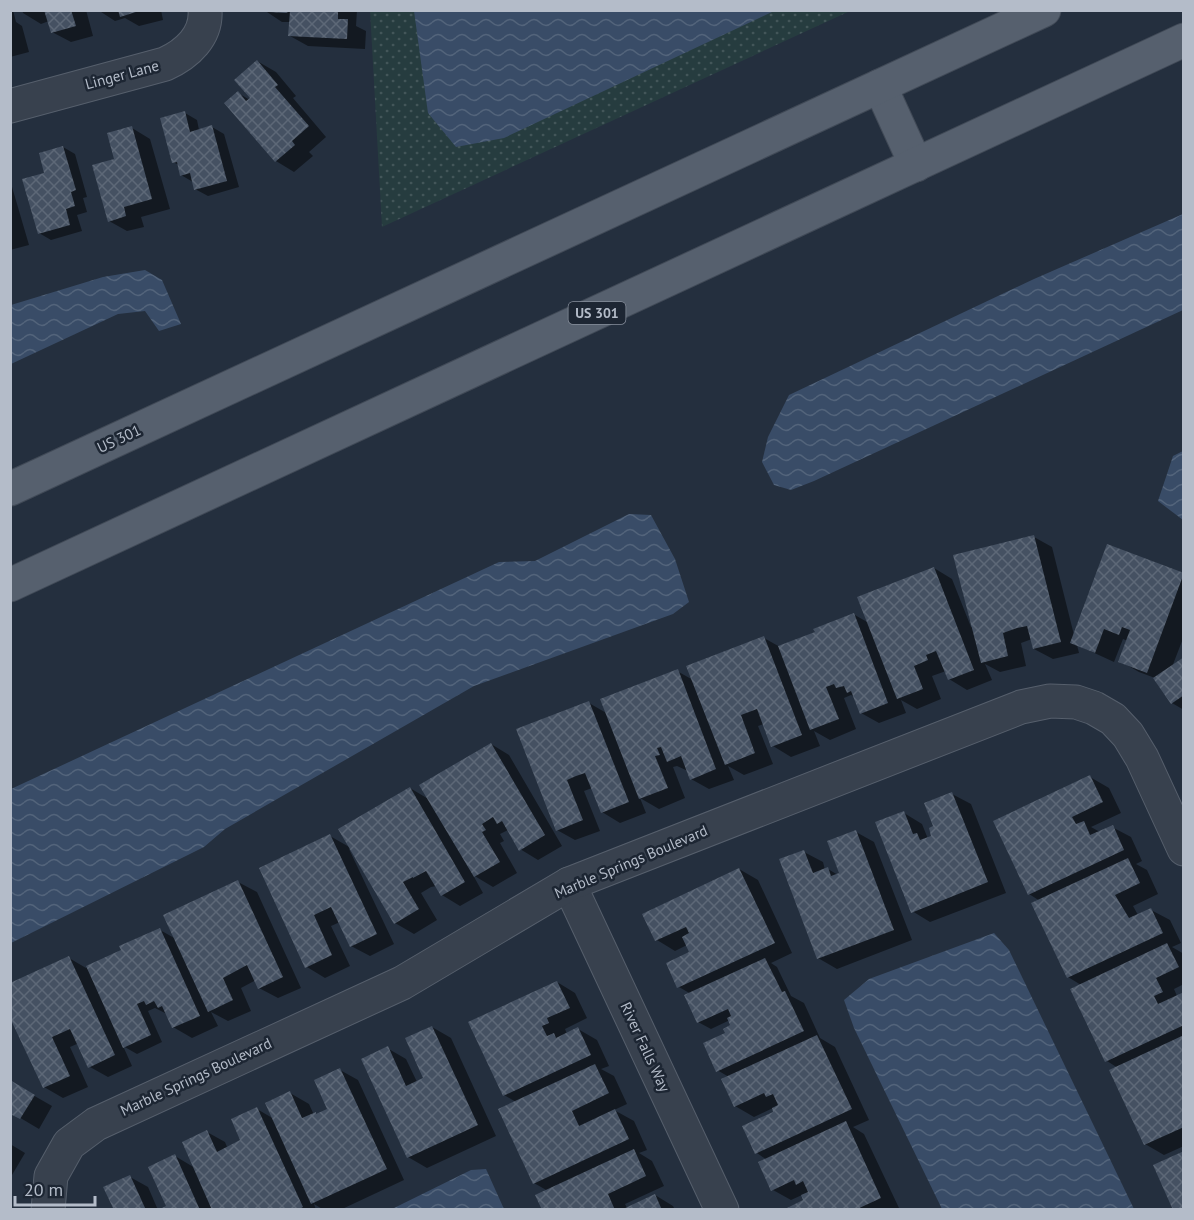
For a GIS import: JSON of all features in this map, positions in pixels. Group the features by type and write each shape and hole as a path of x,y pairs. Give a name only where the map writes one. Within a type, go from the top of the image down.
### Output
{"main road":[{"name":"US 301","path":"10,489 1044,10"},
{"name":"US 301","path":"10,585 1184,40"},
{"path":"880,87 916,165"}],"street":[{"name":"Linger Lane","path":"10,106 165,64 179,58 189,50 203,29 205,10"},
{"name":"Marble Springs Boulevard","path":"48,1209 51,1176 64,1152 69,1144 96,1124 402,983 569,884 1021,707 1050,701 1076,702 1113,718 1128,735 1142,758 1184,849"},
{"name":"River Falls Way","path":"569,884 722,1209"}],"green space":[{"path":"370,10 850,11 382,227"}],"water":[{"path":"414,10 774,11 504,138 456,147 428,113"},
{"path":"1183,214 1183,310 814,481 791,490 774,485 762,462 768,437 789,395 1034,279"},
{"path":"145,270 162,280 181,324 159,331 145,311 118,314 11,364 11,305 103,277"},
{"path":"1183,451 1183,520 1158,501 1173,456"},
{"path":"629,514 651,515 675,559 689,602 673,614 474,686 225,829 204,847 11,943 11,789 499,562 535,561"},
{"path":"994,933 1009,950 1134,1209 942,1209 854,1028 844,1000 869,979"},
{"path":"486,1169 504,1209 392,1209 471,1170"}],"building":[{"path":"44,10 71,10 76,26 51,33"},
{"path":"118,10 139,10 139,11 120,17"},
{"path":"269,10 338,10 338,19 348,19 347,39 288,36 290,11 286,13 269,12"},
{"path":"257,60 278,85 275,87 309,126 292,141 295,145 275,162 224,103 238,91 246,101 250,98 234,80"},
{"path":"185,111 190,132 212,125 227,181 194,190 190,173 180,176 177,162 172,163 160,118"},
{"path":"132,126 152,199 124,207 126,216 108,222 92,165 114,159 107,133"},
{"path":"63,146 76,190 71,192 75,206 66,209 70,225 38,234 22,179 44,173 39,153"},
{"path":"1034,535 1061,642 1033,649 1027,626 1017,628 1003,633 1008,656 981,663 953,555"},
{"path":"1107,544 1184,573 1147,673 1118,662 1130,630 1122,627 1119,635 1104,629 1095,653 1070,643"},
{"path":"934,567 974,670 948,680 936,651 926,655 928,660 914,666 923,689 897,699 857,597"},
{"path":"854,613 888,703 860,714 851,691 847,693 844,686 836,688 834,684 826,687 839,719 810,730 778,646 815,632 813,629"},
{"path":"764,636 802,735 771,747 757,709 741,715 755,753 725,765 686,666"},
{"path":"1184,657 1184,695 1171,704 1153,678"},
{"path":"678,669 716,769 690,780 681,756 667,762 661,747 657,748 660,755 655,756 668,788 639,799 600,699"},
{"path":"589,701 629,802 601,813 585,773 576,776 567,780 583,820 556,831 516,729"},
{"path":"491,743 545,835 519,851 502,821 497,824 493,817 482,824 486,830 482,832 500,862 474,877 419,785"},
{"path":"1090,775 1103,802 1072,817 1076,824 1084,821 1090,835 1113,825 1124,850 1028,895 993,821"},
{"path":"410,787 465,882 441,896 426,871 403,882 419,909 394,924 338,829"},
{"path":"952,792 988,882 911,913 875,822 904,811 913,834 917,833 920,840 931,836 929,828 933,826 924,803"},
{"path":"856,830 894,930 817,959 779,859 804,850 813,873 828,867 831,876 839,873 827,841"},
{"path":"330,834 377,934 350,947 331,907 314,915 332,955 305,968 259,868"},
{"path":"1128,858 1140,883 1115,895 1129,918 1151,908 1163,933 1067,978 1031,903"},
{"path":"739,868 775,943 677,988 666,963 689,952 682,937 689,933 686,927 655,941 642,914"},
{"path":"238,880 283,977 258,989 247,965 223,978 233,1000 208,1012 163,915"},
{"path":"160,928 200,1016 172,1028 162,1006 158,1008 154,1001 146,1005 144,1001 137,1004 151,1035 123,1048 86,966 121,950 119,946"},
{"path":"1167,943 1179,967 1156,978 1163,992 1154,996 1158,1004 1184,992 1184,1025 1105,1062 1070,989"},
{"path":"69,956 115,1055 88,1068 70,1029 52,1037 70,1076 43,1088 10,1018 10,983"},
{"path":"765,958 782,992 785,991 804,1031 716,1072 703,1043 725,1033 723,1029 730,1025 727,1018 731,1016 728,1009 697,1023 684,995"},
{"path":"557,981 570,1008 547,1018 549,1023 542,1026 547,1036 554,1033 556,1038 578,1027 591,1055 503,1096 468,1022"},
{"path":"432,1026 478,1125 407,1158 361,1059 388,1046 406,1086 423,1078 405,1038"},
{"path":"817,1035 852,1109 755,1154 742,1126 773,1112 772,1108 778,1105 773,1094 766,1097 764,1093 734,1107 721,1079"},
{"path":"1184,1035 1184,1127 1144,1145 1109,1070"},
{"path":"595,1064 609,1093 572,1111 579,1126 615,1109 629,1139 533,1184 498,1109"},
{"path":"340,1068 387,1169 311,1204 265,1103 290,1091 302,1118 327,1109 314,1080"},
{"path":"10,1080 35,1095 20,1119 10,1114"},
{"path":"257,1107 303,1207 298,1210 212,1210 182,1142 207,1130 217,1152 240,1140 231,1119"},
{"path":"846,1121 881,1198 855,1210 783,1210 803,1200 801,1195 808,1192 803,1181 796,1185 794,1180 771,1191 758,1162"},
{"path":"634,1149 646,1176 608,1194 615,1210 542,1210 535,1195"},
{"path":"1184,1151 1184,1210 1173,1210 1153,1165"},
{"path":"175,1154 200,1210 158,1210 166,1206 148,1167"},
{"path":"130,1175 146,1210 114,1210 103,1187"},
{"path":"655,1194 662,1210 621,1210"}]}
